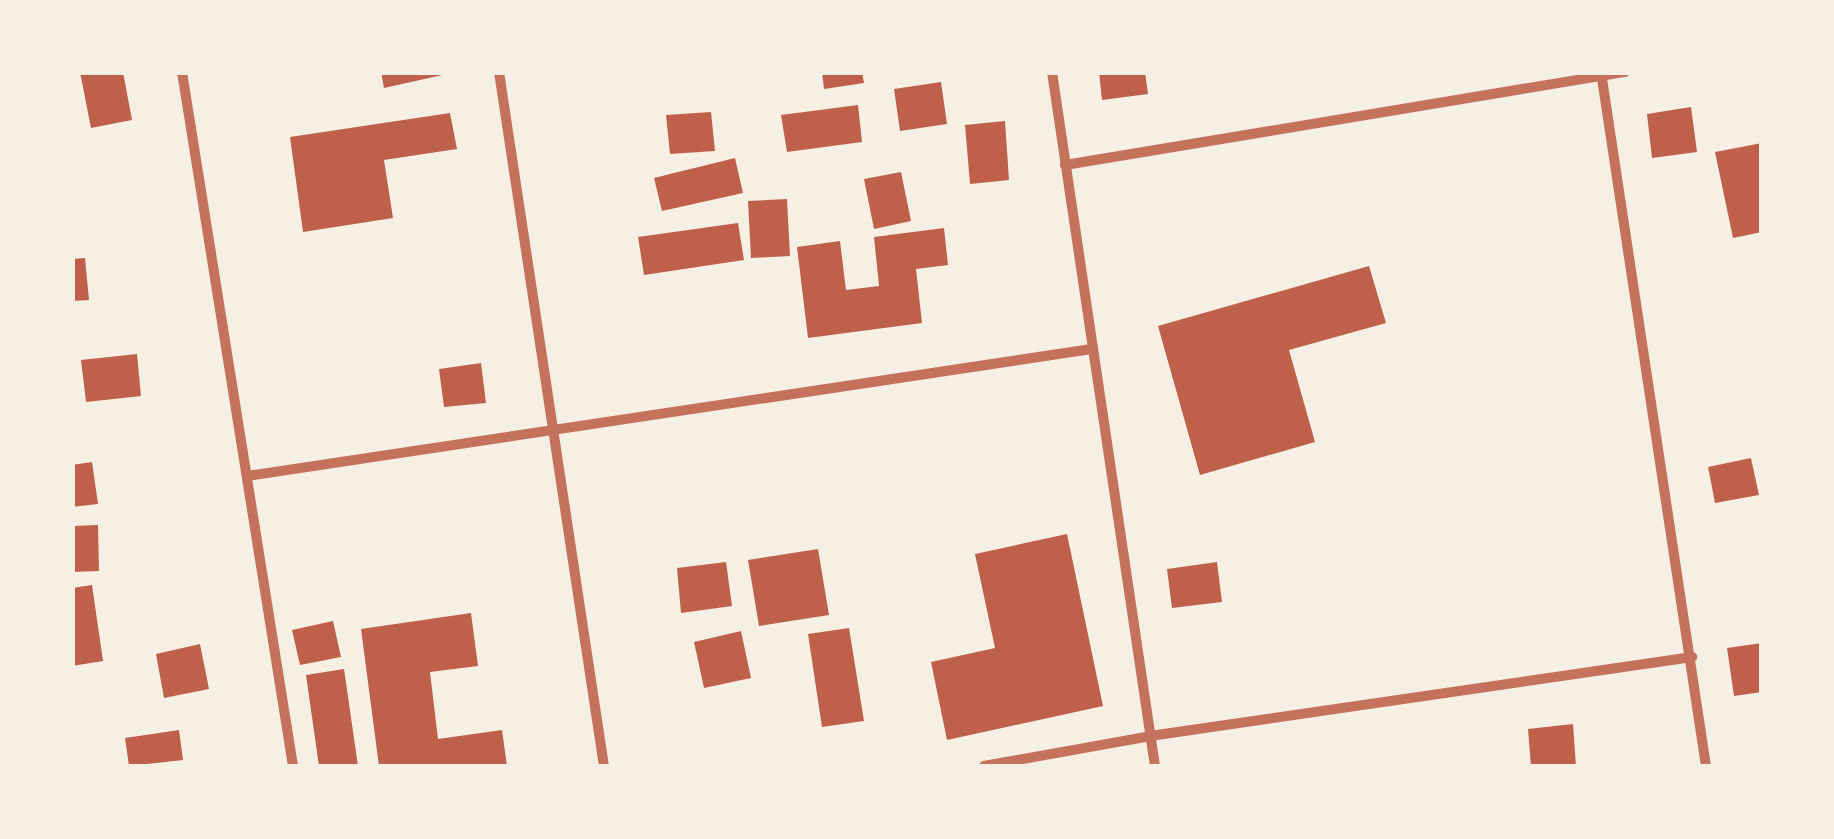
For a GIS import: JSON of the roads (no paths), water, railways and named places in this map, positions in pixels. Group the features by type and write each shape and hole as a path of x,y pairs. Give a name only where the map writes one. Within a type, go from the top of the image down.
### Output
{"street":[{"path":"182,72 294,766"},
{"path":"499,72 604,766"},
{"path":"1052,72 1155,766"},
{"path":"1065,165 1626,72"},
{"path":"1601,74 1706,766"},
{"path":"247,476 554,426 1092,349"},
{"path":"984,766 1150,736 1692,658"}]}
